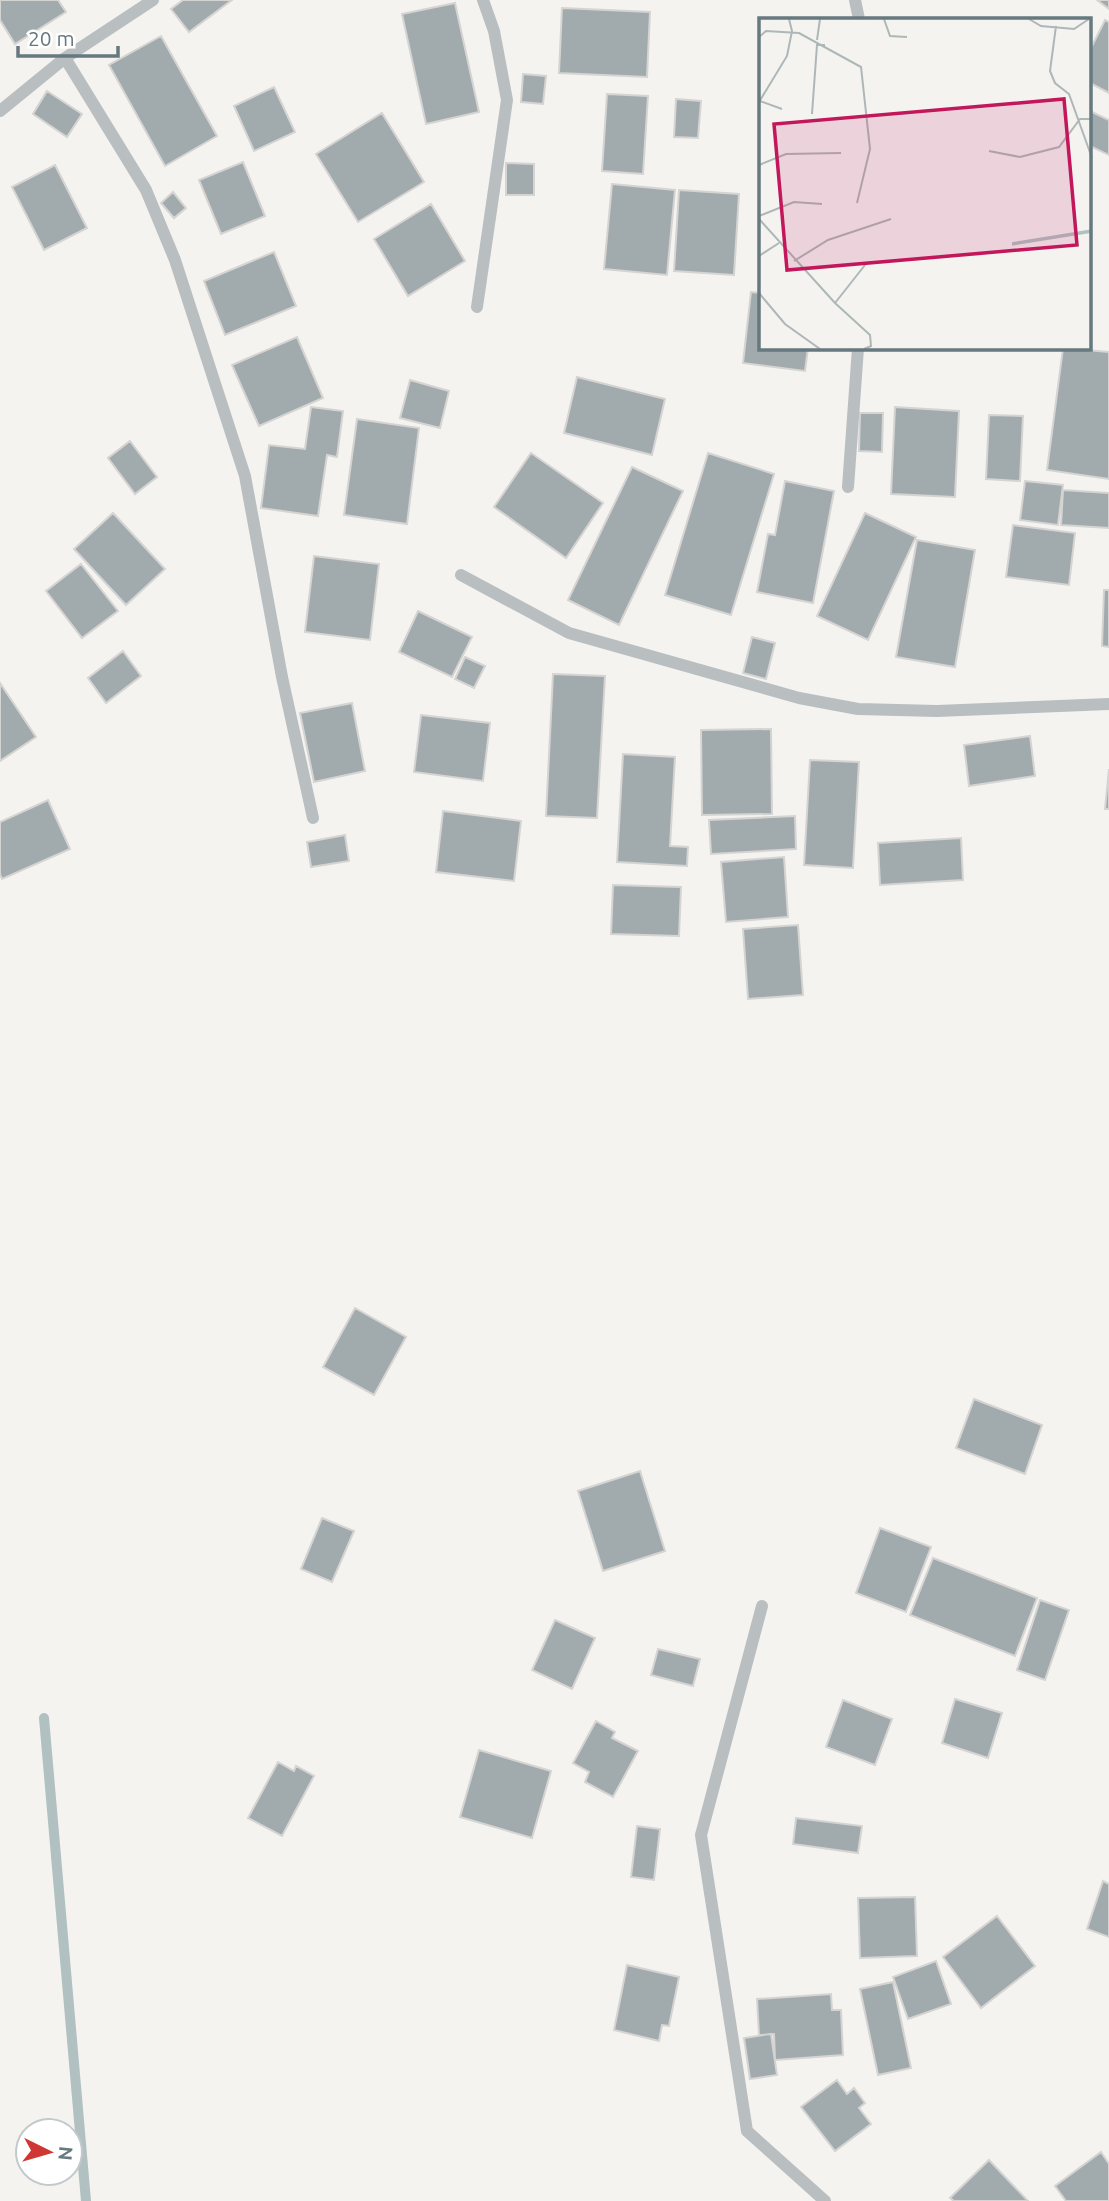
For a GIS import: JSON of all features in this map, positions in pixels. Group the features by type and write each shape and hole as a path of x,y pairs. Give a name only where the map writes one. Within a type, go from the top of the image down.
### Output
{"street":[{"path":"0,111 65,58 153,0"},
{"path":"477,307 507,100 494,31 483,0"},
{"path":"855,0 859,18"},
{"path":"65,58 146,190 191,307 245,476 282,677 313,818"},
{"path":"848,487 858,350"},
{"path":"461,575 569,633 799,698 858,709 937,711 1109,704"},
{"path":"762,1606 701,1835 747,2131 825,2201"}],"building":[{"path":"0,0 58,0 66,12 15,44 0,20"},
{"path":"183,0 232,0 189,32 171,9"},
{"path":"1097,0 1109,0 1109,9"},
{"path":"455,3 479,112 426,124 402,14"},
{"path":"562,8 650,12 647,77 559,73"},
{"path":"1105,20 1109,22 1109,93 1092,84 1092,46"},
{"path":"161,36 217,136 165,166 109,65"},
{"path":"523,74 546,76 543,104 521,102"},
{"path":"274,87 295,132 254,151 234,106"},
{"path":"47,91 82,114 67,137 33,114"},
{"path":"607,94 648,96 643,174 602,171"},
{"path":"676,99 701,101 698,138 674,137"},
{"path":"1092,112 1109,120 1109,155 1092,147"},
{"path":"382,113 424,182 358,222 316,154"},
{"path":"243,162 265,216 221,234 199,180"},
{"path":"506,163 534,164 534,195 506,195"},
{"path":"55,165 87,228 44,250 12,187"},
{"path":"612,184 675,190 667,275 604,269"},
{"path":"679,190 739,194 734,275 674,271"},
{"path":"173,192 186,208 174,218 161,203"},
{"path":"431,204 465,261 408,296 374,239"},
{"path":"274,252 296,306 225,335 204,281"},
{"path":"751,292 759,293 759,350 808,350 805,371 743,363"},
{"path":"297,337 323,398 259,426 232,365"},
{"path":"1063,350 1109,352 1109,479 1047,470"},
{"path":"577,377 665,399 652,455 564,433"},
{"path":"410,380 449,391 440,428 400,418"},
{"path":"311,407 343,411 337,457 327,455 318,516 261,508 269,445 305,449"},
{"path":"895,407 959,411 955,497 891,494"},
{"path":"860,413 883,413 882,452 859,451"},
{"path":"989,415 1023,416 1020,481 986,479"},
{"path":"357,419 419,428 407,524 344,515"},
{"path":"130,441 157,477 135,494 108,458"},
{"path":"531,453 603,503 566,558 494,507"},
{"path":"708,453 774,474 731,615 665,595"},
{"path":"632,467 683,491 619,625 568,600"},
{"path":"785,481 834,491 813,603 757,592 768,534 775,535"},
{"path":"1025,481 1063,485 1058,525 1020,520"},
{"path":"1063,490 1109,493 1109,528 1061,525"},
{"path":"113,513 165,569 126,605 74,549"},
{"path":"865,513 916,537 868,640 817,616"},
{"path":"1013,525 1075,533 1069,585 1006,577"},
{"path":"917,540 975,550 955,667 896,657"},
{"path":"314,556 379,564 370,640 305,632"},
{"path":"81,564 118,611 82,638 46,591"},
{"path":"1104,590 1109,590 1109,647 1102,646"},
{"path":"418,611 472,637 452,677 399,652"},
{"path":"752,637 775,643 766,679 743,673"},
{"path":"123,651 141,676 106,703 88,678"},
{"path":"465,657 485,666 474,688 455,679"},
{"path":"553,674 605,676 597,818 546,816"},
{"path":"0,683 36,737 0,761"},
{"path":"352,703 365,771 314,782 300,713"},
{"path":"421,715 490,723 483,781 414,772"},
{"path":"771,729 772,814 702,815 701,730"},
{"path":"1030,736 1035,776 969,786 964,745"},
{"path":"623,754 675,757 670,846 688,847 687,866 617,862"},
{"path":"810,760 859,762 853,868 804,865"},
{"path":"1109,769 1109,809 1105,809"},
{"path":"48,800 70,849 2,879 0,822"},
{"path":"443,811 521,821 514,881 436,872"},
{"path":"795,816 796,849 711,854 709,820"},
{"path":"345,835 349,861 311,867 307,842"},
{"path":"961,838 963,880 880,885 878,843"},
{"path":"784,857 788,917 726,922 721,862"},
{"path":"613,885 681,887 679,936 611,934"},
{"path":"798,925 803,995 748,999 743,929"},
{"path":"355,1308 406,1337 374,1395 323,1367"},
{"path":"974,1399 1042,1425 1025,1474 956,1448"},
{"path":"640,1471 665,1551 603,1571 578,1491"},
{"path":"322,1518 354,1531 332,1582 301,1569"},
{"path":"880,1528 931,1547 906,1612 856,1593"},
{"path":"933,1558 1037,1598 1015,1656 910,1615"},
{"path":"1040,1600 1069,1610 1045,1680 1017,1670"},
{"path":"555,1620 595,1638 572,1689 532,1670"},
{"path":"658,1649 700,1659 693,1686 651,1675"},
{"path":"955,1699 1002,1713 988,1758 942,1743"},
{"path":"843,1700 892,1719 875,1765 826,1747"},
{"path":"596,1721 615,1732 612,1738 638,1751 613,1797 585,1782 589,1772 573,1763"},
{"path":"479,1750 551,1771 532,1838 460,1817"},
{"path":"278,1762 294,1771 296,1766 314,1776 282,1836 248,1818"},
{"path":"796,1818 862,1826 858,1853 793,1844"},
{"path":"637,1826 660,1829 654,1880 631,1877"},
{"path":"1103,1881 1109,1884 1109,1937 1087,1929"},
{"path":"915,1897 917,1956 860,1958 858,1898"},
{"path":"997,1916 1035,1966 981,2008 943,1957"},
{"path":"936,1961 951,2004 908,2019 893,1977"},
{"path":"627,1965 679,1977 669,2026 662,2025 659,2041 614,2030"},
{"path":"893,1982 911,2068 878,2075 860,1989"},
{"path":"831,1994 832,2010 841,2010 843,2055 775,2060 774,2034 759,2035 757,1999"},
{"path":"771,2034 777,2075 750,2079 744,2038"},
{"path":"837,2080 847,2094 854,2088 865,2103 859,2108 871,2124 835,2151 801,2107"},
{"path":"1101,2152 1109,2164 1109,2201 1066,2201 1055,2186"},
{"path":"989,2160 1028,2201 954,2201 950,2198"}],"waterway":[{"path":"44,1718 86,2201"}]}
